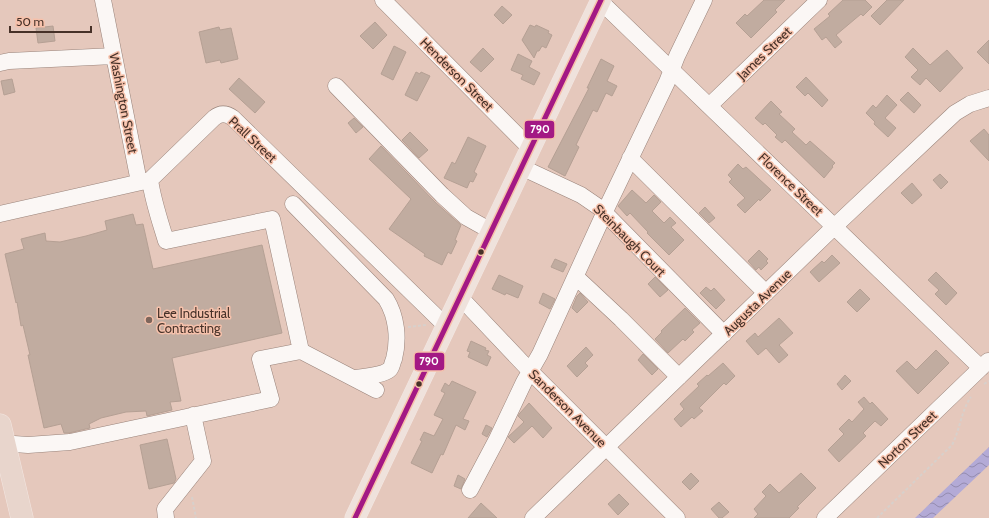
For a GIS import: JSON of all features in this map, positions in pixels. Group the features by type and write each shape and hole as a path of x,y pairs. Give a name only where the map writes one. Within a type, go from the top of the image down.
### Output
{"highway":[{"path":"1,437 22,518"}],"main road":[{"path":"354,518 439,325 460,297 601,1"}],"street":[{"name":"Washington Street","path":"103,0 114,56 145,181 155,201 166,241 272,219"},
{"name":"Henderson Street","path":"383,0 530,148"},
{"path":"470,490 497,439 576,277 584,255 704,0"},
{"name":"James Street","path":"709,106 819,0"},
{"name":"Florence Street","path":"601,1 986,370"},
{"path":"0,63 9,61 114,56"},
{"path":"336,86 442,195 466,217 491,231"},
{"name":"Augusta Avenue","path":"532,518 835,226 955,113 970,104 989,98"},
{"name":"Prall Street","path":"145,181 214,118 224,114 233,118 378,259 439,325"},
{"path":"630,158 766,293"},
{"name":"Steinbaugh Court","path":"522,167 581,195 605,213 724,334"},
{"path":"0,214 145,181"},
{"path":"301,351 272,219 293,204 307,190"},
{"path":"293,204 386,299 392,308 397,338 396,351 391,369 387,372 355,378"},
{"path":"362,275 378,259"},
{"path":"576,277 621,319 679,377"},
{"name":"Sanderson Avenue","path":"460,297 530,371 677,518"},
{"path":"1,437 28,445 70,442 271,399 260,359 301,351 376,390"},
{"name":"Norton Street","path":"825,518 986,370"},
{"path":"166,518 164,510 203,461 193,415"}],"path":[{"path":"402,328 439,325"},
{"path":"982,386 986,370"},
{"path":"877,518 952,445 957,435 968,401 972,396"},
{"path":"190,491 196,518"}],"water":[{"path":"989,447 989,465 933,518 915,518"}],"building":[{"path":"764,0 785,0 775,10 777,12 751,38 736,23 745,14 747,16"},
{"path":"843,0 865,0 872,7 863,16 861,14 836,35 842,42 835,48 826,37 822,40 814,29 830,16 828,14"},
{"path":"887,0 904,0 880,25 871,16"},
{"path":"502,6 512,15 503,24 494,15"},
{"path":"375,22 387,35 373,49 360,36"},
{"path":"530,25 535,27 536,25 549,31 548,33 552,35 546,48 542,46 539,51 537,51 534,58 522,40"},
{"path":"53,26 55,41 38,43 36,28"},
{"path":"219,27 220,30 231,28 238,59 221,63 220,60 206,63 199,32"},
{"path":"989,40 989,64 977,52"},
{"path":"394,46 406,52 393,80 381,74"},
{"path":"483,48 494,59 481,72 470,62"},
{"path":"913,48 930,65 947,50 963,68 940,92 926,78 920,85 911,77 918,70 905,57"},
{"path":"518,54 532,61 529,67 540,73 534,85 521,79 523,75 511,70"},
{"path":"601,59 614,66 607,81 617,86 612,96 606,93 597,112 593,110 576,145 579,147 565,176 548,167 589,88 587,88"},
{"path":"416,72 420,74 421,72 430,76 417,101 405,95"},
{"path":"806,77 828,100 822,107 808,93 805,96 796,87"},
{"path":"239,78 265,102 255,113 229,89"},
{"path":"12,79 15,92 4,95 1,81"},
{"path":"908,92 921,105 914,113 900,100"},
{"path":"887,95 897,105 885,118 896,128 888,137 874,124 875,122 866,113 873,105 876,108"},
{"path":"771,101 782,112 779,114 795,129 792,132 806,145 810,141 835,163 824,178 785,140 782,143 775,137 777,135 765,123 763,125 755,118"},
{"path":"354,118 363,127 356,133 348,123"},
{"path":"984,129 989,135 989,161 970,141"},
{"path":"410,132 428,150 419,158 402,140"},
{"path":"468,137 486,146 474,172 477,174 473,182 470,181 467,188 444,178 452,162 455,164"},
{"path":"381,146 435,202 461,225 455,240 457,241 451,254 448,252 442,265 424,256 425,254 389,229 411,199 369,159"},
{"path":"738,164 743,169 746,167 771,190 760,201 759,199 745,213 737,205 745,198 729,182 732,179 728,175"},
{"path":"940,174 948,182 941,189 933,180"},
{"path":"912,183 922,195 912,204 901,193"},
{"path":"632,190 646,203 654,195 661,202 652,211 664,223 670,217 676,223 671,227 684,240 669,255 630,213 627,216 618,206"},
{"path":"705,207 715,218 709,223 699,213"},
{"name":"Lee Industrial Contracting","path":"133,214 136,225 143,224 153,269 262,245 282,333 172,358 181,401 170,402 172,410 147,416 146,411 126,412 101,418 89,424 90,428 69,433 64,433 61,424 44,428 28,355 30,355 23,325 21,326 17,302 16,303 5,254 24,249 21,239 45,233 46,241 60,242 107,230 105,221"},
{"path":"759,250 768,259 766,261 768,263 761,270 759,267 756,270 748,261"},
{"path":"832,255 840,263 819,282 810,272 822,261 824,263"},
{"path":"555,259 567,264 563,272 551,267"},
{"path":"936,272 957,293 946,305 935,294 939,290 928,280"},
{"path":"499,275 523,286 518,298 506,293 505,295 492,289"},
{"path":"655,277 668,290 660,297 648,284"},
{"path":"706,287 711,291 714,288 725,300 716,309 700,293"},
{"path":"860,289 870,299 857,312 847,302"},
{"path":"543,293 555,299 550,309 539,303"},
{"path":"580,293 588,302 577,313 572,308 577,296"},
{"path":"685,308 700,323 692,330 694,332 685,341 683,339 668,353 655,339 662,332 661,331"},
{"path":"779,318 793,333 779,345 788,355 779,363 766,348 758,355 746,341 755,333 758,337"},
{"path":"471,341 489,351 487,355 491,357 487,366 468,357 470,352 467,351"},
{"path":"586,347 593,355 585,363 588,366 577,377 567,366"},
{"path":"936,350 949,363 918,394 896,371 907,361 916,370"},
{"path":"643,354 658,369 652,375 638,360"},
{"path":"723,363 735,376 726,385 724,383 699,408 703,411 694,419 692,417 681,427 674,419 684,409 680,404 699,386 697,384"},
{"path":"845,375 851,381 842,390 837,384"},
{"path":"452,381 476,392 463,419 469,421 465,430 456,425 443,455 441,454 432,473 411,463 422,441 420,440 424,432 434,436 443,419 434,415 445,393 441,391 445,383 449,386"},
{"path":"864,397 870,404 872,402 888,419 881,426 875,421 863,433 866,436 839,462 828,450 844,434 839,429 849,419 852,422 864,409 858,402"},
{"path":"529,403 552,428 543,438 532,426 514,443 508,437 524,422 518,416"},
{"path":"486,425 492,428 487,437 482,434"},
{"path":"167,439 176,479 174,483 149,489 140,445"},
{"path":"691,473 699,481 690,490 682,482"},
{"path":"801,473 816,488 797,507 799,508 789,518 754,518 758,514 754,509 766,496 762,492 770,484 779,493"},
{"path":"458,475 465,479 461,489 454,486"},
{"path":"619,494 629,504 618,515 608,504"},
{"path":"719,502 729,512 722,518 719,518 711,509"},
{"path":"481,503 497,518 468,518"}],"transit line":[{"name":"790","path":"355,518 601,0"}],"place":[{"name":"Lee Industrial Contracting","path":"149,320"}]}
